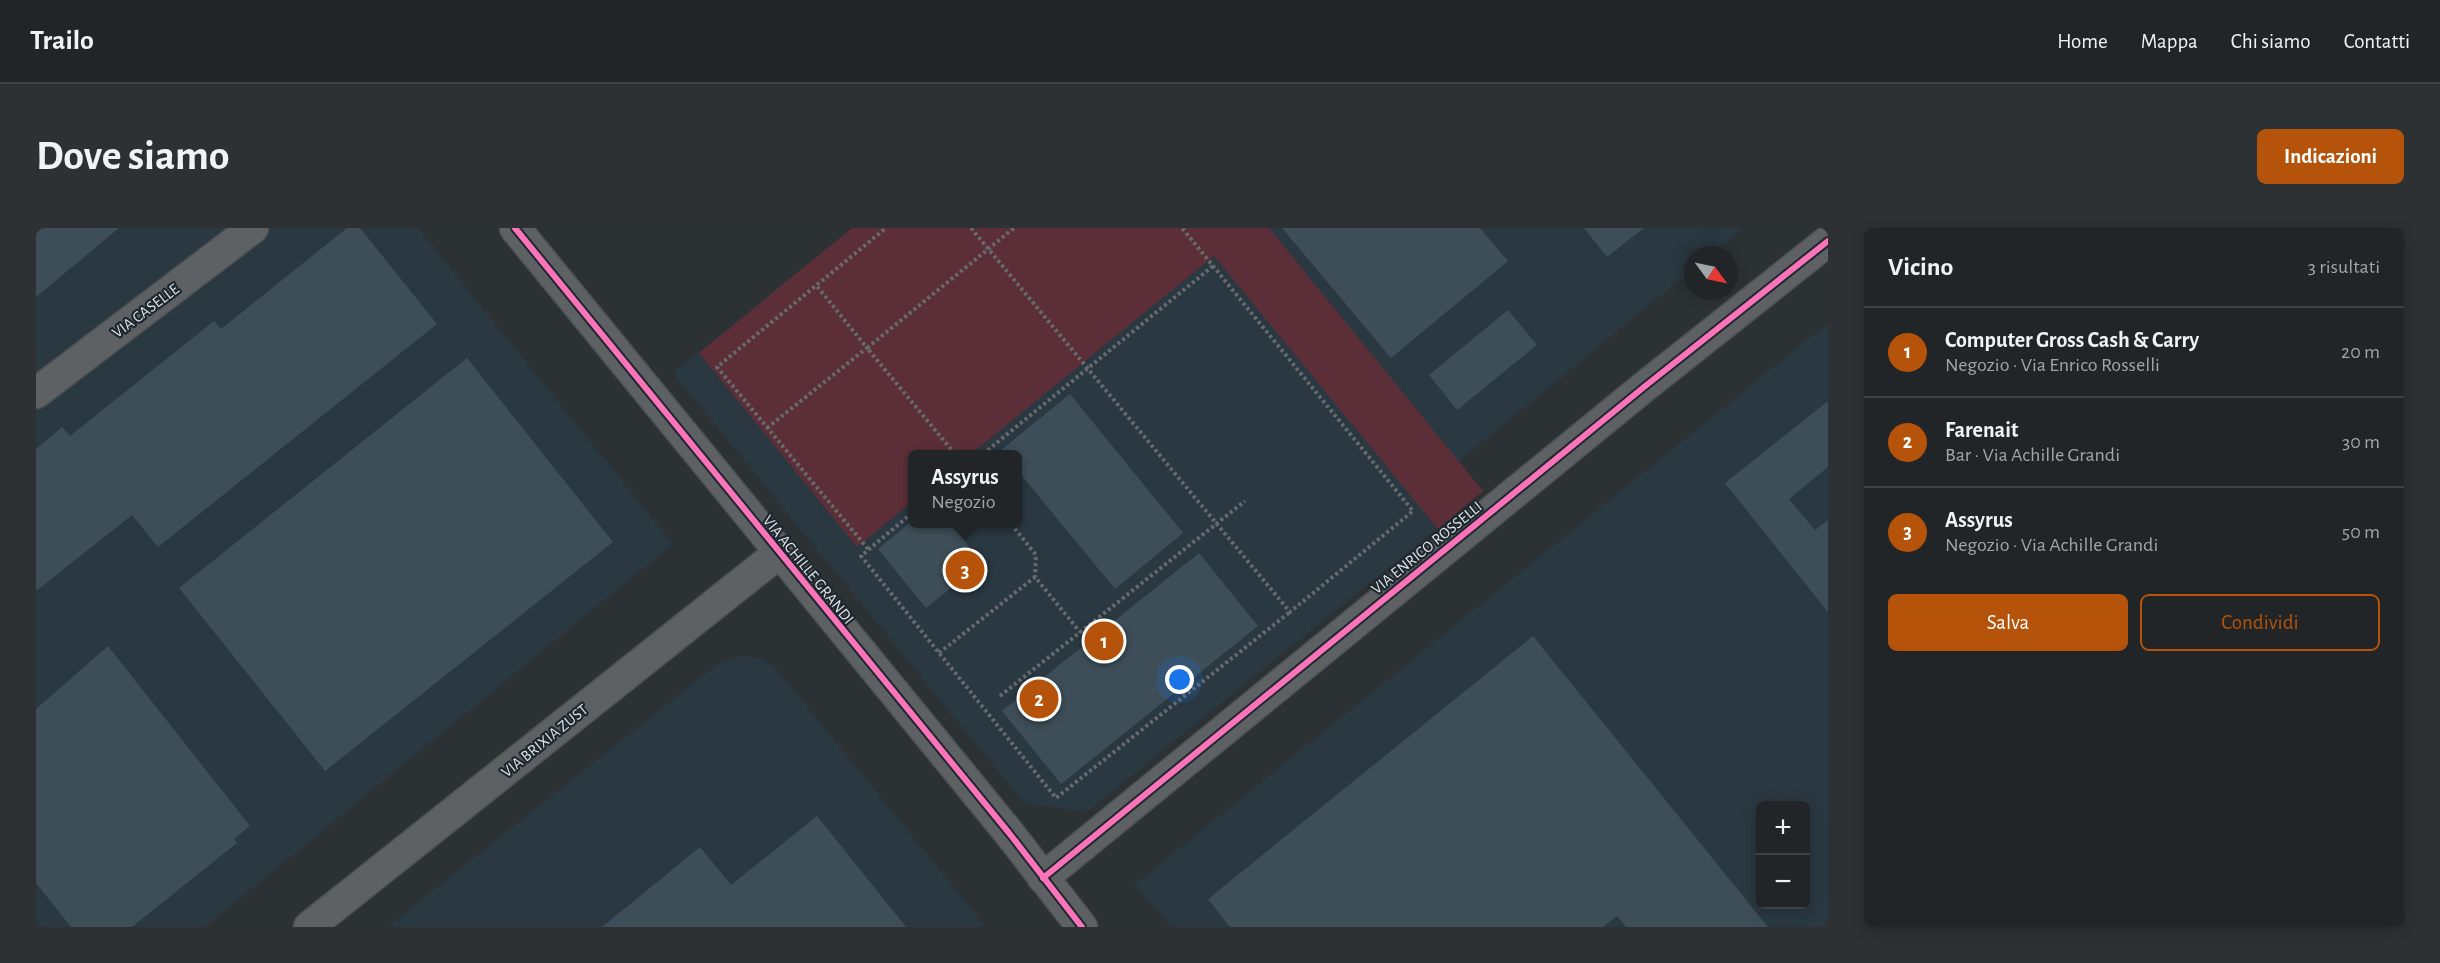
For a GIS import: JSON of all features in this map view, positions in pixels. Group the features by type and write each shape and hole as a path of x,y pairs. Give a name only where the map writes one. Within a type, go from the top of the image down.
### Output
{"street":[{"name":"VIA CASELLE","path":"36,393 253,228"},
{"name":"VIA ACHILLE GRANDI","path":"515,228 778,553 1009,833 1082,927"},
{"name":"VIA ENRICO ROSSELLI","path":"1043,878 1634,394 1828,241"},
{"name":"VIA BRIXIA ZUST","path":"309,927 778,553"}],"path":[{"path":"868,549 717,367 886,228"},
{"path":"971,228 1290,612"},
{"path":"767,428 1014,228"},
{"path":"908,516 861,556 1056,798 1413,511 1182,228"},
{"path":"988,450 1213,266"},
{"path":"816,285 952,450"},
{"path":"1000,696 1245,501"},
{"path":"1014,528 1036,555 1035,577 1080,632"},
{"path":"939,653 1035,577"}],"shaded area":[{"path":"36,228 418,228 673,544 205,927 36,927"},
{"path":"852,228 1743,228 1721,246 1684,246 1684,276 1459,461 1483,491 1087,812 1024,803 673,373"},
{"path":"852,228 1269,228 1483,491 1438,529 1214,256 976,450 908,450 908,505 857,547 699,353"},
{"path":"1828,323 1828,927 1171,927 1134,885"},
{"path":"743,656 763,659 776,668 986,927 387,927 721,661"}],"building":[{"path":"36,228 119,228 36,297"},
{"path":"347,228 360,228 437,324 158,547 132,515 36,591 36,449 62,427 70,436 214,321 221,329"},
{"path":"1282,228 1480,228 1508,261 1391,358"},
{"path":"1584,228 1644,228 1607,257"},
{"path":"1508,310 1537,345 1457,410 1429,375"},
{"path":"467,358 613,542 325,771 179,588"},
{"path":"1070,394 1183,533 1115,589 1022,476 1022,450 1001,450"},
{"path":"1828,401 1828,467 1789,499 1815,530 1828,520 1828,612 1725,483"},
{"path":"908,524 908,528 954,528 982,563 926,608 878,549"},
{"path":"1199,553 1258,626 1061,784 1002,711"},
{"path":"1533,636 1768,927 1626,927 1617,916 1603,927 1230,927 1208,899"},
{"path":"108,646 250,826 234,839 237,843 132,927 71,927 36,883 36,709"},
{"path":"817,816 906,927 602,927 700,847 731,885"}],"cycle path":[{"path":"515,228 1009,833 1082,927"},
{"path":"1043,878 1644,387 1828,241"}],"place":[{"name":"Assyrus","path":"965,570"},
{"name":"Computer Gross Cash & Carry","path":"1104,641"},
{"name":"Farenait","path":"1039,699"}]}
